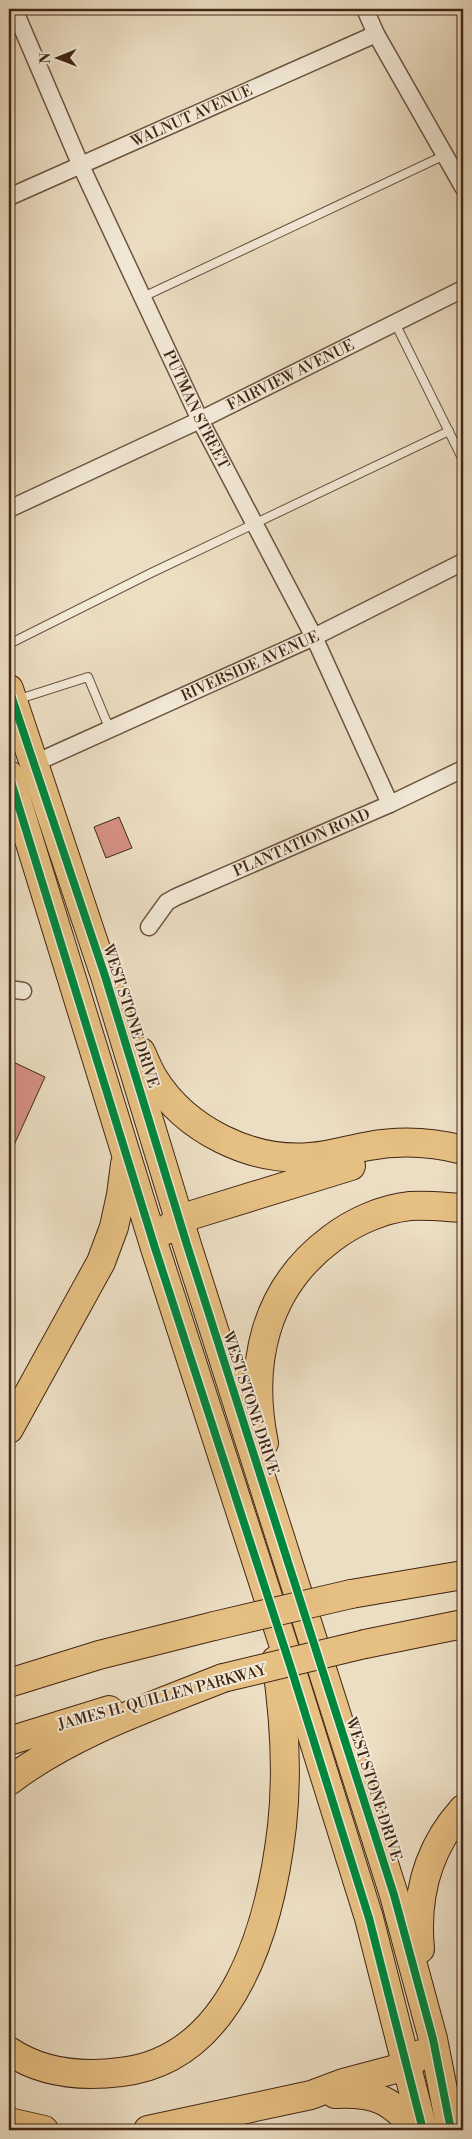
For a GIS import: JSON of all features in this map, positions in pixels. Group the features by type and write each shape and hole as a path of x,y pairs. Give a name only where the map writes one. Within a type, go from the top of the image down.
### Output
{"highway":[{"name":"WEST STONE DRIVE","path":"11,695 106,976 179,1219 394,1895 433,2039 451,2130"},
{"path":"9,736 16,754 35,763"},
{"path":"10,783 24,790 35,801 77,927 94,944"},
{"path":"10,783 155,1248 290,1665 369,1918 423,2130"},
{"path":"106,976 154,1079 190,1120 228,1142 246,1149 288,1157 310,1157 371,1145 408,1142 436,1143 463,1152"},
{"path":"155,1248 158,1239 179,1219 342,1168 386,1157 463,1152"},
{"path":"9,1429 104,1254 114,1227 121,1195 126,1155"},
{"path":"290,1569 258,1405 260,1359 265,1332 273,1311 300,1266 317,1250 358,1222 383,1212 410,1206 463,1208"},
{"path":"364,1592 405,1575 463,1558"},
{"path":"9,1682 99,1654 214,1626 364,1592 463,1575"},
{"path":"9,2052 34,2064 59,2072 82,2075 129,2071 155,2063 180,2052 205,2031 225,2007 241,1981 254,1949 266,1910 282,1826 285,1781 280,1686 268,1600"},
{"name":"JAMES H. QUILLEN PARKWAY","path":"9,1741 149,1698 223,1678 365,1644 463,1624"},
{"path":"9,1781 63,1747 103,1727 223,1678"},
{"path":"148,2130 311,2095 343,2083 407,2066 414,2061 433,2039 428,1990 420,1954 417,1920 428,1868 439,1842 463,1809"},
{"path":"311,2095 355,2093 377,2097 394,2107 418,2130"},
{"path":"9,2122 44,2130"}],"street":[{"name":"PUTMAN STREET","path":"14,9 81,166 200,420 314,637 390,804"},
{"path":"365,9 376,34 463,187"},
{"name":"WALNUT AVENUE","path":"9,197 376,34"},
{"name":"FAIRVIEW AVENUE","path":"9,509 200,420 463,289"},
{"name":"RIVERSIDE AVENUE","path":"35,763 314,637 463,562"},
{"name":"PLANTATION ROAD","path":"150,927 167,902 176,897 390,804 463,769"}],"lane":[{"path":"143,297 445,155"},
{"path":"396,323 463,460"},
{"path":"9,644 255,523 449,431"},
{"path":"11,695 88,677 110,730"}],"building":[{"path":"119,817 132,848 106,858 94,827"},
{"path":"9,1060 45,1077 9,1156"}],"cycle path":[{"path":"9,689 105,976 187,1245 394,1895 433,2039 451,2130"},
{"path":"9,775 155,1248 290,1665 369,1918 423,2130"}]}
